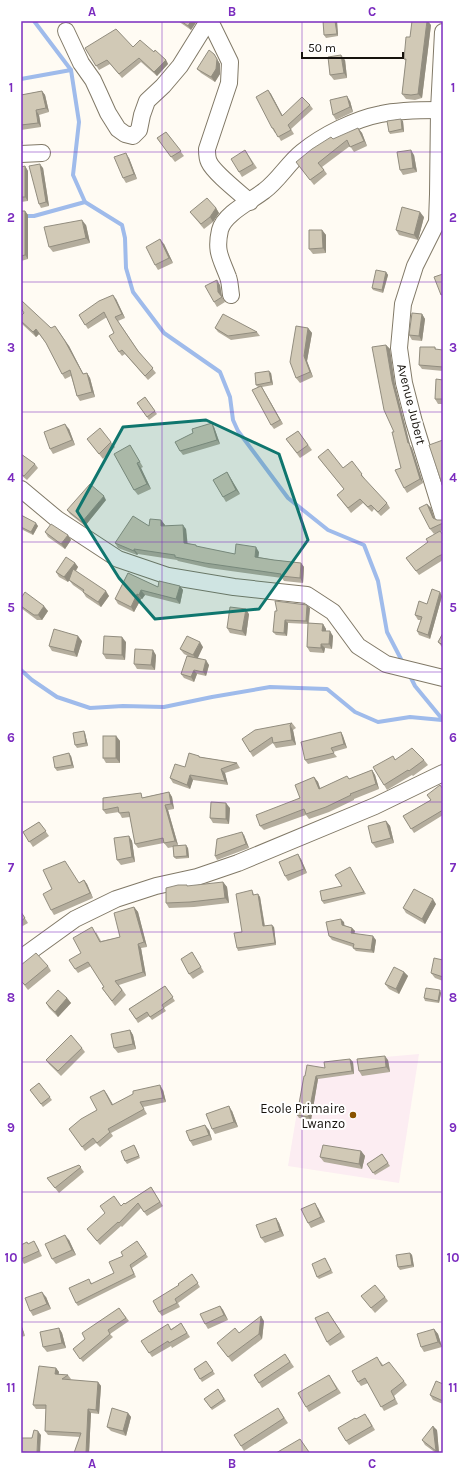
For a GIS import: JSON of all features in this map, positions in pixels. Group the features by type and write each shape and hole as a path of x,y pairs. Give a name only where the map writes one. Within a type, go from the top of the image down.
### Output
{"street":[{"path":"66,31 81,63 93,80 108,113 118,129 125,134 133,136 139,130 147,101 163,86 180,66 209,21"},
{"path":"209,21 230,62 229,83 207,149 207,156 209,162 218,173 250,202"},
{"name":"Avenue Jubert","path":"443,32 438,194 440,227 415,266 403,304 399,348 404,383 414,422 443,516"},
{"path":"231,295 228,278 218,250 220,229 226,219 236,210 250,202 272,185 301,152 320,139 349,124 381,114 440,101"},
{"path":"21,154 42,153"},
{"path":"21,489 58,519 118,559 168,576 234,587 307,594 333,612 358,646 386,664 443,678"},
{"path":"21,958 75,919 116,899 156,886 197,877 238,864 375,806 443,773"}],"highlighted area":[{"path":"206,420 279,454 308,540 259,609 155,619 119,578 77,511 123,427"}],"shaded area":[{"name":"Ecole Primaire Lwanzo","path":"419,1054 399,1183 288,1166 305,1064"}],"building":[{"path":"181,21 191,21 188,26"},
{"path":"323,21 335,21 337,34 324,35"},
{"path":"412,21 427,21 418,94 411,95 402,94 406,59 404,59 406,37 410,37"},
{"path":"116,29 133,47 140,40 154,52 155,50 166,60 154,72 139,58 119,74 107,60 96,66 85,48"},
{"path":"209,50 217,59 216,69 211,77 197,69"},
{"path":"341,55 344,73 330,75 328,57"},
{"path":"268,90 282,116 302,97 310,105 288,125 291,130 278,137 256,97"},
{"path":"42,91 46,108 36,110 38,123 21,125 21,95"},
{"path":"347,96 350,107 333,115 330,100"},
{"path":"401,119 402,129 389,132 387,121"},
{"path":"358,128 364,141 350,147 347,140 318,163 324,170 310,180 296,162 312,149 331,137 333,139"},
{"path":"166,132 181,151 171,157 157,138"},
{"path":"245,150 253,164 239,172 231,159"},
{"path":"411,150 413,168 400,170 397,152"},
{"path":"126,153 134,174 123,178 114,157"},
{"path":"40,164 46,202 39,204 29,166"},
{"path":"25,166 25,197 21,197 21,167"},
{"path":"207,198 216,208 210,217 201,224 190,212"},
{"path":"402,207 420,212 414,235 396,230"},
{"path":"21,211 25,211 25,255 21,256"},
{"path":"82,220 86,238 49,247 44,227"},
{"path":"309,230 322,230 323,248 309,249"},
{"path":"160,239 169,258 155,265 146,247"},
{"path":"376,270 386,272 382,290 372,288"},
{"path":"443,274 443,294 441,295 434,277"},
{"path":"217,280 218,292 222,297 214,302 205,286"},
{"path":"113,295 122,314 115,317 138,351 153,368 145,376 122,350 119,352 109,336 114,333 104,312 85,325 79,315 99,301"},
{"path":"22,301 51,328 55,326 83,374 87,373 92,392 77,396 70,370 62,374 46,343 36,329 33,332 21,321 21,316 24,313 21,308"},
{"path":"412,313 422,314 419,336 409,335"},
{"path":"223,314 257,332 228,336 215,328"},
{"path":"296,326 308,328 304,356 310,372 296,378 290,362"},
{"path":"386,345 392,381 408,443 420,479 404,488 395,470 401,468 392,432 394,432 384,410 372,347"},
{"path":"420,347 435,347 435,349 443,350 443,367 419,365"},
{"path":"269,371 271,382 256,385 255,373"},
{"path":"436,379 443,380 443,399 435,399"},
{"path":"261,386 280,420 271,425 252,390"},
{"path":"145,397 155,411 147,417 137,403"},
{"path":"212,423 217,440 180,451 175,442 193,433 192,429"},
{"path":"65,424 72,440 50,449 44,432"},
{"path":"100,428 111,442 99,454 87,439"},
{"path":"298,431 308,445 297,453 286,439"},
{"path":"443,440 443,487 429,445"},
{"path":"130,445 140,462 137,463 147,484 134,490 114,454"},
{"path":"328,449 343,468 352,461 362,474 361,475 387,503 378,512 371,505 368,507 360,499 348,508 337,495 344,489 318,457"},
{"path":"21,454 35,464 24,476 21,474"},
{"path":"227,472 236,490 223,497 213,480"},
{"path":"90,484 104,496 82,522 67,510"},
{"path":"427,504 433,518 443,520 443,523 430,529 419,508"},
{"path":"21,515 36,523 31,532 21,527"},
{"path":"133,516 149,526 150,519 161,520 161,526 183,525 184,543 235,554 236,544 256,547 255,557 301,563 300,578 205,563 175,557 175,555 134,549 134,551 115,543"},
{"path":"51,524 68,535 61,544 45,532"},
{"path":"440,531 443,535 443,554 416,571 406,558 428,542 426,539"},
{"path":"66,557 75,563 64,577 56,572"},
{"path":"73,569 106,591 98,602 69,580"},
{"path":"128,573 158,587 159,581 180,586 176,599 141,590 139,595 137,594 131,607 115,599"},
{"path":"432,589 440,592 428,635 417,631 422,617 415,615 419,601 427,604"},
{"path":"25,592 44,606 38,615 34,615 21,606 21,598"},
{"path":"275,601 307,605 306,621 285,620 284,633 273,632 275,611 277,611"},
{"path":"230,607 246,609 242,631 227,628"},
{"path":"308,623 323,624 322,631 330,631 329,644 321,644 321,648 307,647"},
{"path":"54,629 78,636 74,652 49,646"},
{"path":"443,633 443,645 438,642"},
{"path":"104,636 122,637 122,655 103,654"},
{"path":"187,636 200,642 193,655 180,649"},
{"path":"135,649 153,650 151,665 134,664"},
{"path":"187,656 206,660 203,672 194,670 191,677 181,674"},
{"path":"292,723 290,725 292,740 273,743 272,737 250,752 242,739 255,730"},
{"path":"84,731 86,743 75,745 73,733"},
{"path":"341,732 344,744 331,748 334,753 305,760 301,742"},
{"path":"103,736 116,736 116,758 103,758"},
{"path":"412,748 424,760 409,771 408,770 384,785 373,767 393,756 395,760"},
{"path":"69,753 72,765 55,768 53,757"},
{"path":"189,753 199,757 237,763 221,769 225,781 190,775 187,785 170,778 175,764 185,767"},
{"path":"372,770 376,784 350,794 351,795 326,807 306,814 304,809 260,826 256,815 300,798 295,785 314,777 319,789 347,776 349,779"},
{"path":"440,785 443,789 443,810 411,829 403,816 431,800 427,795"},
{"path":"169,792 171,804 165,805 175,841 164,843 163,838 135,844 129,812 119,813 118,807 103,810 103,798 141,793 142,798"},
{"path":"211,802 226,803 226,819 210,818"},
{"path":"386,821 391,838 372,843 368,826"},
{"path":"39,822 46,831 29,842 23,832"},
{"path":"242,832 246,844 215,856 217,839"},
{"path":"129,836 132,857 117,860 114,838"},
{"path":"186,845 187,856 174,857 173,846"},
{"path":"298,854 304,869 285,876 279,862"},
{"path":"65,861 79,883 84,880 90,893 51,910 43,894 52,889 43,870"},
{"path":"350,867 364,892 322,901 320,891 342,886 335,875"},
{"path":"223,882 225,898 166,903 166,888 178,885 187,886"},
{"path":"414,889 433,899 422,919 403,908"},
{"path":"252,890 253,895 258,894 263,926 272,925 275,943 237,948 234,933 242,932 236,894"},
{"path":"134,907 144,942 138,944 143,972 115,981 122,990 112,1001 102,988 104,987 88,962 75,969 69,960 81,953 73,938 92,927 100,942 120,937 114,913"},
{"path":"21,912 25,918 21,921"},
{"path":"341,919 342,925 352,928 351,933 373,936 371,950 353,948 354,944 329,936 326,922"},
{"path":"192,952 201,967 189,974 181,959"},
{"path":"36,953 48,966 25,985 21,981 21,965"},
{"path":"434,958 443,960 443,977 431,973"},
{"path":"394,967 404,972 396,989 385,984"},
{"path":"165,986 173,997 162,1005 164,1008 150,1017 147,1012 136,1019 129,1009"},
{"path":"426,988 440,990 438,1001 424,998"},
{"path":"58,990 67,998 55,1012 46,1003"},
{"path":"130,1030 133,1044 114,1048 111,1034"},
{"path":"71,1035 82,1048 58,1071 46,1060"},
{"path":"385,1056 386,1067 359,1071 357,1059"},
{"path":"350,1059 352,1071 316,1076 308,1117 297,1115 307,1065 325,1068 324,1062"},
{"path":"39,1083 50,1097 41,1104 30,1090"},
{"path":"160,1085 163,1098 140,1102 144,1109 108,1129 110,1132 97,1143 93,1138 82,1147 69,1129 81,1119 97,1110 90,1097 104,1090 112,1105 133,1094 133,1091"},
{"path":"229,1106 234,1122 212,1129 206,1114"},
{"path":"205,1125 209,1135 190,1141 186,1131"},
{"path":"134,1145 139,1156 125,1161 121,1151"},
{"path":"323,1145 361,1151 359,1164 320,1157"},
{"path":"382,1154 388,1163 373,1173 367,1164"},
{"path":"79,1165 81,1167 55,1188 47,1178"},
{"path":"151,1187 160,1202 144,1212 138,1203 119,1223 118,1222 97,1241 87,1229 105,1213 100,1206 114,1196 121,1206"},
{"path":"315,1203 321,1217 308,1223 301,1209"},
{"path":"276,1218 280,1231 261,1238 256,1225"},
{"path":"65,1235 72,1250 52,1259 45,1244"},
{"path":"34,1241 39,1251 21,1259 21,1245"},
{"path":"137,1241 146,1254 130,1265 134,1274 76,1303 69,1288 89,1279 91,1284 114,1273 109,1262 123,1256 121,1252"},
{"path":"410,1253 412,1265 398,1267 396,1255"},
{"path":"325,1258 331,1270 317,1277 312,1264"},
{"path":"192,1274 198,1283 175,1299 177,1303 159,1312 153,1301 179,1285 178,1284"},
{"path":"375,1285 385,1297 371,1308 361,1296"},
{"path":"42,1292 47,1304 30,1311 25,1298"},
{"path":"220,1306 224,1315 205,1324 200,1314"},
{"path":"119,1308 126,1318 108,1330 110,1334 80,1359 73,1349 85,1339 82,1333"},
{"path":"328,1312 341,1332 327,1342 315,1318"},
{"path":"261,1316 259,1334 228,1357 217,1343 235,1328 239,1333"},
{"path":"181,1323 187,1333 169,1343 168,1341 149,1353 141,1341 168,1324 171,1330"},
{"path":"59,1328 62,1343 43,1347 40,1332"},
{"path":"434,1329 438,1342 421,1347 417,1334"},
{"path":"285,1354 290,1362 259,1383 254,1375"},
{"path":"377,1357 382,1366 389,1362 404,1381 391,1391 395,1399 381,1407 365,1378 358,1382 352,1371"},
{"path":"206,1361 213,1371 200,1379 194,1369"},
{"path":"39,1366 56,1368 55,1374 68,1375 62,1379 98,1382 96,1410 88,1409 86,1453 74,1453 81,1433 45,1431 46,1405 33,1405"},
{"path":"329,1375 337,1389 306,1407 298,1393"},
{"path":"436,1381 443,1384 443,1401 430,1395"},
{"path":"218,1389 224,1399 211,1408 204,1399"},
{"path":"112,1408 128,1413 123,1431 107,1427"},
{"path":"278,1408 284,1418 241,1446 234,1435"},
{"path":"365,1414 372,1426 346,1441 338,1428"},
{"path":"433,1426 436,1451 422,1440"},
{"path":"34,1430 38,1431 37,1453 21,1452 21,1438 32,1438"},
{"path":"300,1439 309,1452 276,1453"}],"waterway":[{"path":"34,21 71,70 79,122 73,175 85,202 122,225 125,238 126,268 133,292 164,333 220,372 230,397 233,420 238,431 288,498 328,530 364,545 378,581 387,632 403,663"},
{"path":"21,79 71,70"},
{"path":"21,216 34,216 85,202"},
{"path":"21,670 32,680 57,697 90,708 123,706 164,707 270,687 327,689 355,712 378,722 410,717 442,720"},
{"path":"409,674 415,686 443,720"}],"place":[{"name":"Ecole Primaire Lwanzo","path":"353,1115"}]}
